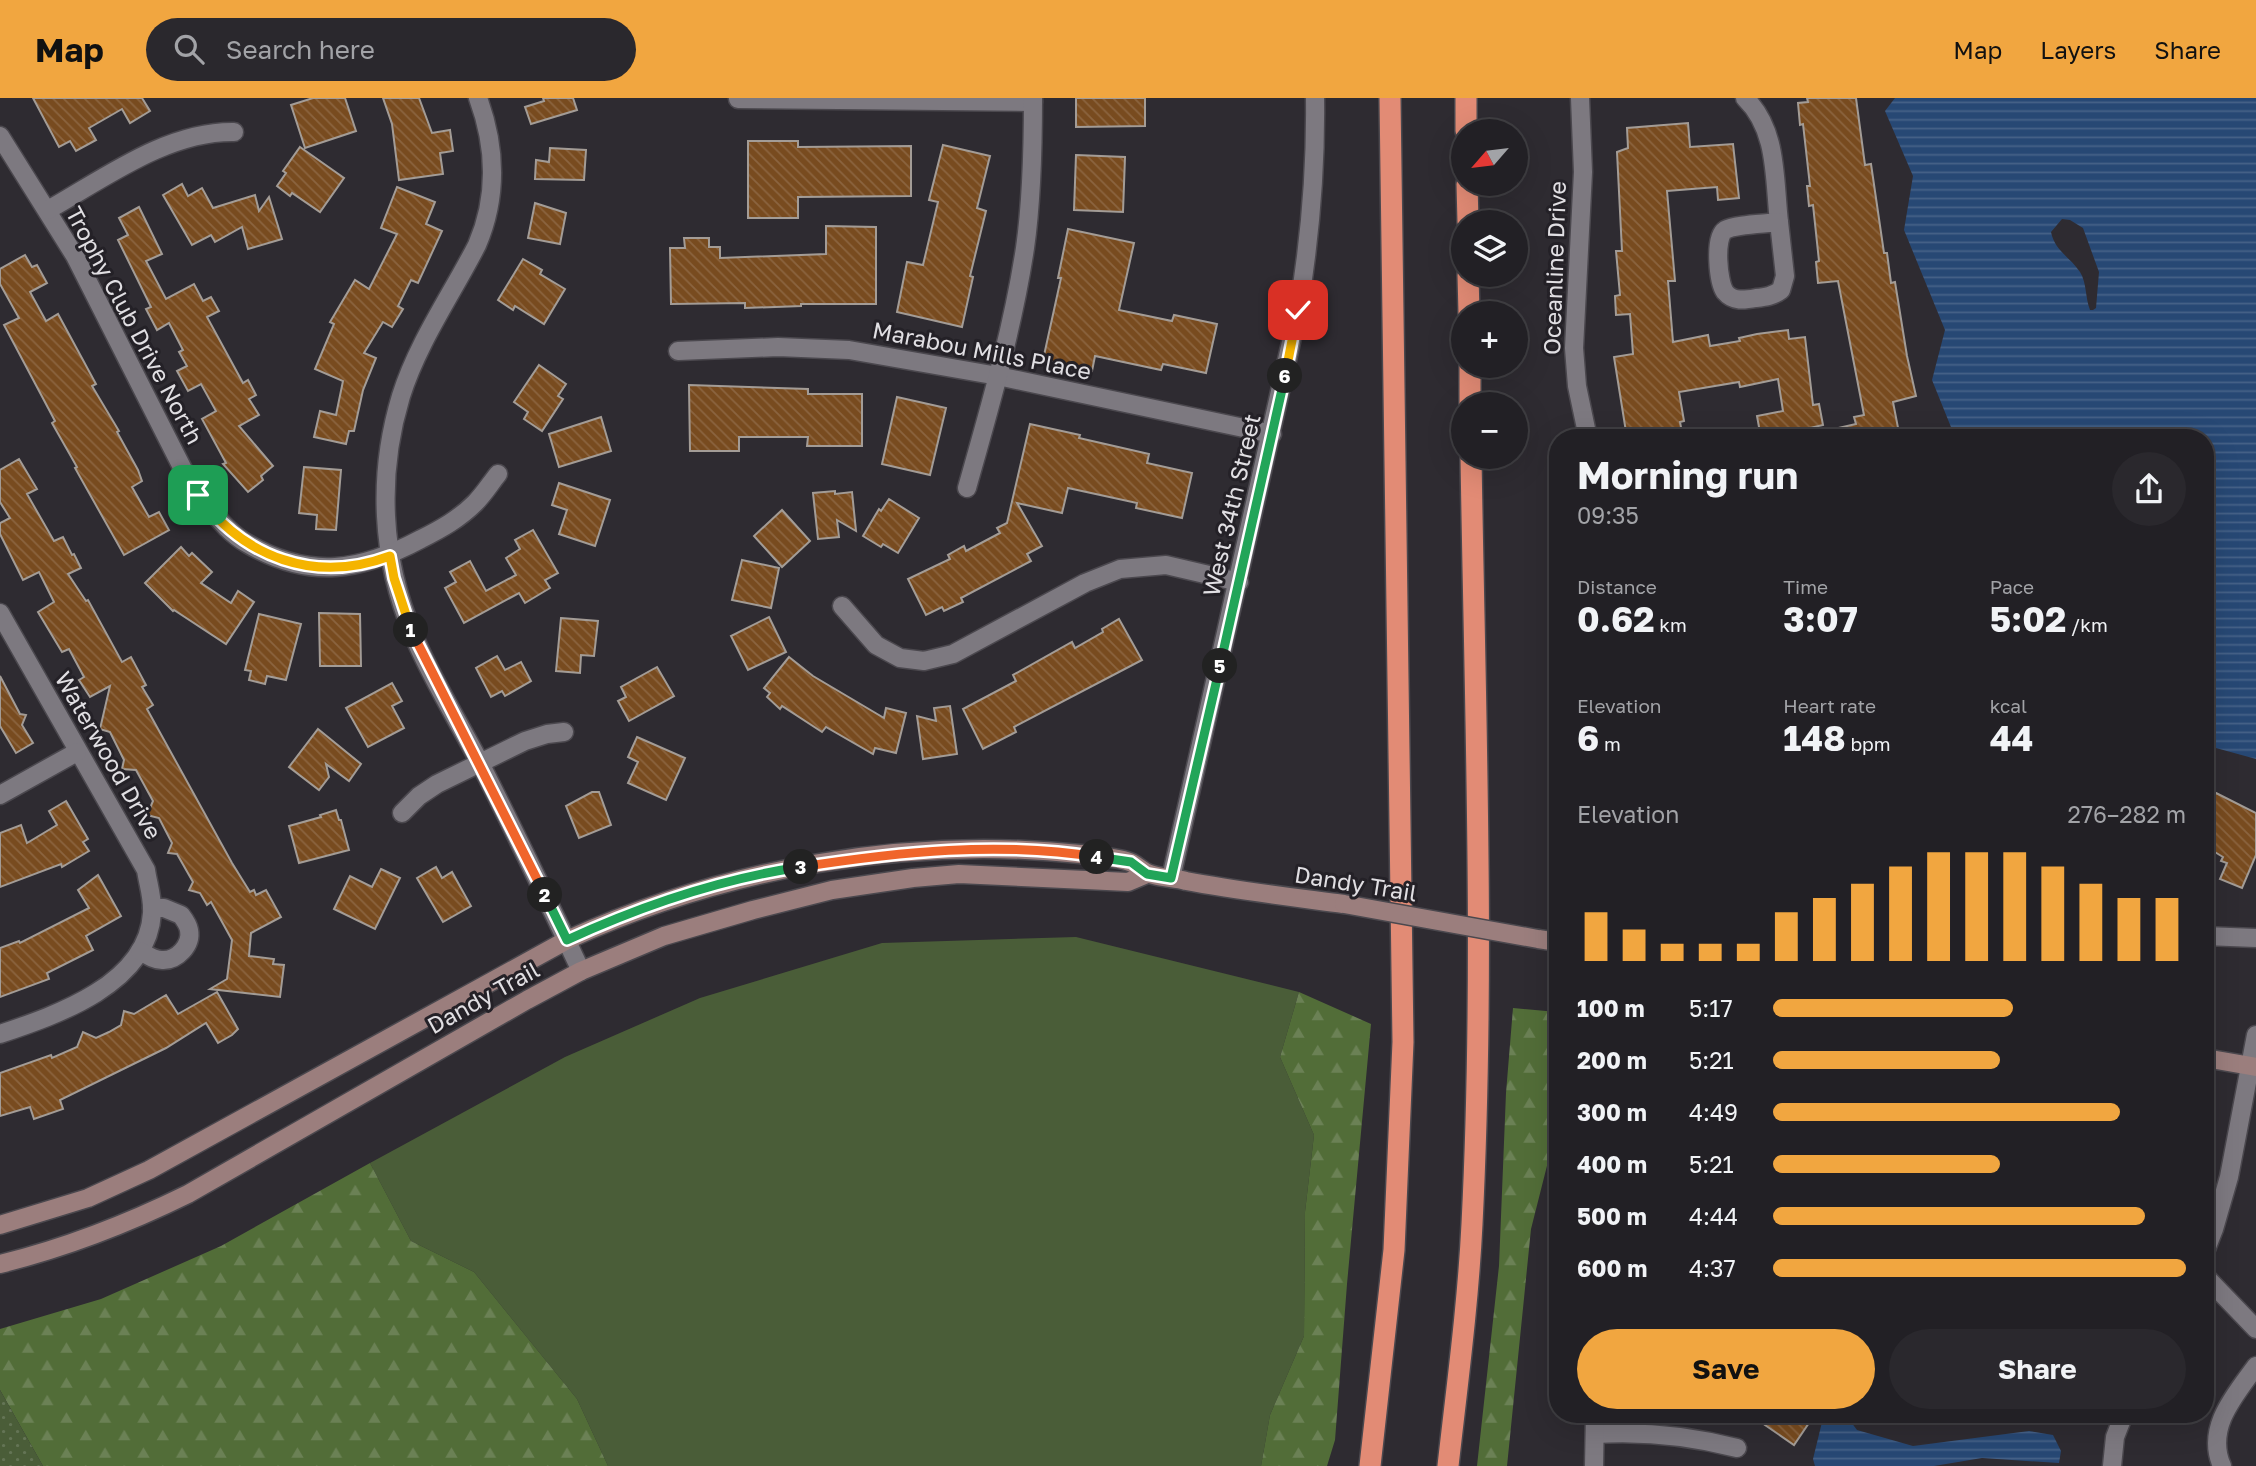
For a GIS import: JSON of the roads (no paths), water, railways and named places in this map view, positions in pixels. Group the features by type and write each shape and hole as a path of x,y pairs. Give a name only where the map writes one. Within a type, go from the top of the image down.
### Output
{"highway":[{"path":"1370,1466 1392,1272 1403,1054 1390,98"},
{"path":"1466,98 1466,119"},
{"path":"1448,1466 1472,1227 1478,1058 1471,469"}],"main road":[{"name":"Dandy Trail","path":"0,1225 88,1198 149,1171 567,940 600,925 695,891 793,868 874,856 989,850 1081,854 1131,862 1147,874 1344,904 1549,941"},
{"name":"Dandy Trail","path":"0,1264 38,1255 99,1234 176,1200 582,971 664,936 832,890 913,878 959,874 1128,882 1147,874"},
{"path":"2214,1059 2254,1066"}],"street":[{"path":"478,98 492,155 491,200 485,227 419,354 402,395 386,470 385,520 394,578 412,633 480,763 582,971"},
{"name":"West 34th Street","path":"1171,878 1295,330 1308,252 1315,154 1315,98"},
{"name":"Oceanline Drive","path":"1580,98 1583,172 1574,348 1577,386 1586,429"},
{"path":"1745,98 1761,116 1769,134 1786,276 1781,290 1769,296 1738,300 1726,294 1721,281 1717,240 1721,233 1731,228 1779,222"},
{"path":"738,99 1033,100 1025,248 998,376 967,488"},
{"path":"48,210 171,142 202,134 234,132"},
{"name":"Trophy Club Drive North","path":"0,136 75,256 194,491 214,516 249,545 299,564 326,567 344,567 390,556 459,517 483,495 498,474"},
{"name":"Marabou Mills Place","path":"678,351 778,347 849,350 998,376 1272,434"},
{"path":"842,606 876,645 900,658 924,661 953,654 1085,583 1120,569 1167,565 1239,582"},
{"name":"Waterwood Drive","path":"0,613 146,870 152,908 149,929 140,951"},
{"path":"402,813 430,788 480,763 533,737 564,732"},
{"path":"0,795 77,752"},
{"path":"0,1034 55,1013 104,988 127,969 140,951 157,960 170,959 182,952 188,941 189,931 181,915 164,908 152,908"},
{"path":"2214,936 2256,938"},
{"path":"2214,1229 2229,1178 2254,1066 2256,1035"},
{"path":"2214,1285 2256,1329"},
{"path":"2222,1466 2218,1452 2221,1419 2232,1397 2256,1366"},
{"path":"1594,1466 1595,1423"},
{"path":"2112,1466 2115,1437 2120,1423"},
{"path":"1595,1434 1653,1434 1705,1440 1737,1448"}],"water":[{"path":"1895,98 2256,98 2256,759 2214,747 2214,429 1952,429 1932,380 1945,330 1904,230 1913,176 1885,111","holes":["2062,219 2070,220 2083,228 2099,272 2096,308 2093,310 2090,310 2080,272 2059,249 2051,232"]},
{"path":"1822,1423 1852,1423 1857,1430 1913,1446 2029,1431 2053,1435 2061,1451 2059,1463 1982,1458 1934,1466 1815,1466 1813,1459"}]}
